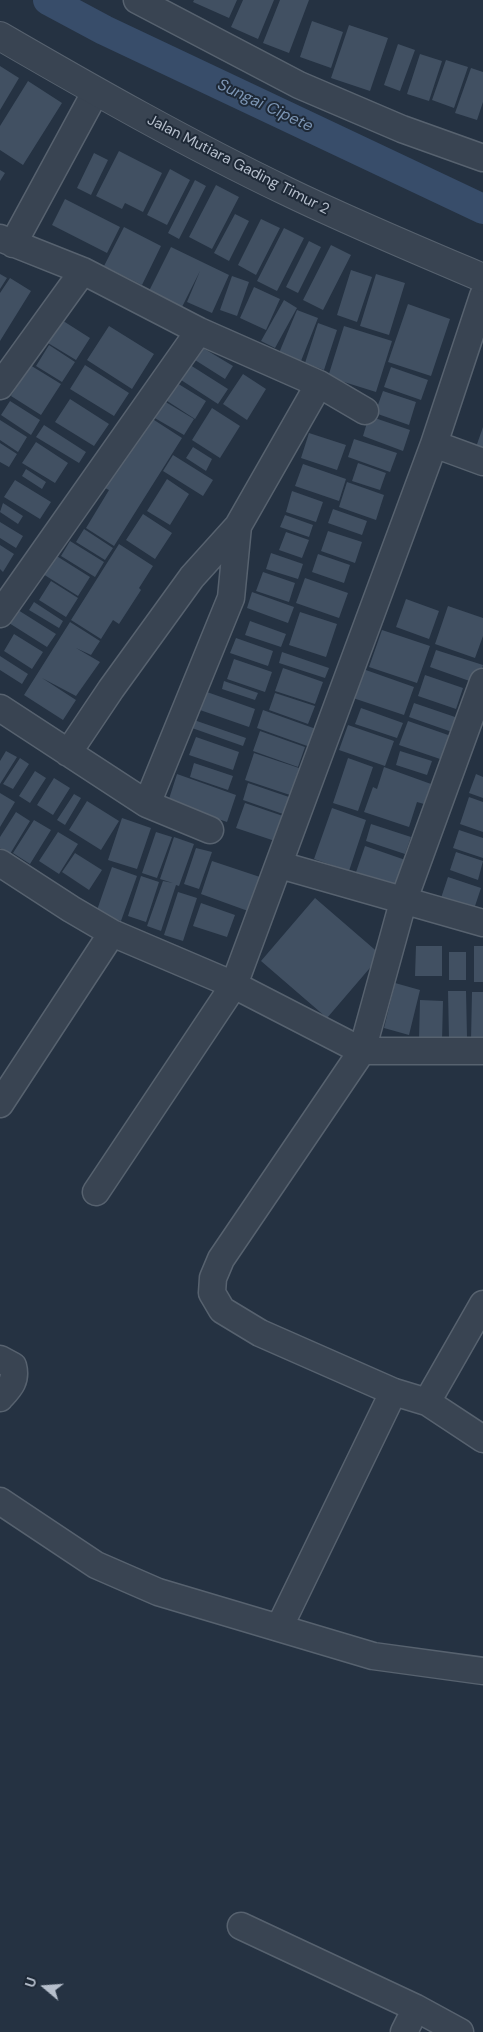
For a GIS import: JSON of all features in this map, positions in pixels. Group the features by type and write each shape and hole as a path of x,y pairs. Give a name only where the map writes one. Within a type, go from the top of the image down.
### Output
{"street":[{"path":"137,0 299,85 402,129 480,151"},
{"name":"Jalan Mutiara Gading Timur 2","path":"0,36 96,91 284,191 390,240 483,278"},
{"path":"96,91 7,241 83,271 199,331 319,384 364,411"},
{"path":"0,386 83,271"},
{"path":"96,1192 234,985 280,865 434,444 483,296"},
{"path":"0,614 199,331"},
{"path":"68,753 111,689 192,578 238,526 319,384"},
{"path":"434,444 483,462"},
{"path":"146,804 231,598 238,526"},
{"path":"483,682 403,902 362,1051 221,1259 213,1278 212,1293 222,1310 260,1333 394,1392 427,1402 483,1439"},
{"path":"0,708 146,804 210,830"},
{"path":"280,865 403,902 483,923"},
{"path":"3,870 112,933 234,985 362,1051 483,1051"},
{"path":"0,1104 112,933"},
{"path":"427,1402 483,1304"},
{"path":"0,1359 13,1366 15,1374 13,1383 0,1398"},
{"path":"279,1628 388,1403"},
{"path":"0,1501 96,1565 158,1592 373,1656 483,1672"},
{"path":"241,1926 416,2008 460,2032"},
{"path":"404,2032 416,2008"}],"building":[{"path":"194,0 237,0 229,18 193,2"},
{"path":"243,0 274,0 258,39 231,27"},
{"path":"280,0 309,0 289,53 263,43"},
{"path":"312,21 343,32 331,68 300,57"},
{"path":"349,25 388,38 370,91 331,78"},
{"path":"398,44 415,50 400,91 384,85"},
{"path":"420,54 442,61 429,101 407,94"},
{"path":"446,60 468,67 454,108 432,100"},
{"path":"0,66 19,78 0,110"},
{"path":"471,68 483,72 483,102 477,120 455,113"},
{"path":"28,81 62,103 23,165 0,150 0,126"},
{"path":"119,151 162,173 143,212 125,203 122,209 96,196"},
{"path":"94,153 108,160 91,195 77,188"},
{"path":"170,169 190,180 167,225 147,215"},
{"path":"0,170 5,173 0,181"},
{"path":"195,180 206,186 179,239 168,233"},
{"path":"216,185 239,197 212,249 189,237"},
{"path":"65,199 120,227 107,253 52,225"},
{"path":"235,214 249,221 229,261 214,253"},
{"path":"261,219 280,228 256,275 238,265"},
{"path":"124,227 161,246 142,285 104,266"},
{"path":"284,228 304,238 277,291 257,281"},
{"path":"309,241 321,247 298,293 286,287"},
{"path":"331,245 351,255 323,310 303,300"},
{"path":"171,247 229,275 212,313 187,302 200,271 182,307 149,291"},
{"path":"351,270 372,277 357,322 337,315"},
{"path":"0,274 7,278 0,289"},
{"path":"376,274 405,283 389,335 360,326"},
{"path":"232,276 249,282 237,316 220,310"},
{"path":"10,278 31,291 0,341 0,293"},
{"path":"254,287 280,299 266,330 240,318"},
{"path":"284,300 297,308 275,348 261,341"},
{"path":"408,304 450,319 431,376 388,362"},
{"path":"297,310 318,318 301,361 279,353"},
{"path":"57,317 90,338 76,360 43,340"},
{"path":"318,323 337,330 324,370 305,363"},
{"path":"109,326 154,354 132,389 87,360"},
{"path":"344,326 392,341 376,392 328,377"},
{"path":"49,345 75,362 62,382 36,366"},
{"path":"203,348 233,366 225,379 195,360"},
{"path":"187,363 228,389 218,404 178,378"},
{"path":"30,365 61,384 41,415 11,396"},
{"path":"85,365 129,393 114,416 70,389"},
{"path":"391,367 428,380 421,400 384,387"},
{"path":"243,374 266,389 247,420 223,404"},
{"path":"172,380 206,401 195,419 161,397"},
{"path":"383,391 416,402 409,425 375,413"},
{"path":"70,399 109,424 94,446 55,422"},
{"path":"10,401 40,420 31,435 1,415"},
{"path":"164,401 194,419 184,435 153,417"},
{"path":"212,408 240,426 220,458 192,440"},
{"path":"369,416 410,430 403,451 363,436"},
{"path":"151,418 182,438 114,546 86,528 109,490 105,488 124,454 127,456"},
{"path":"0,420 27,437 18,452 0,440"},
{"path":"44,425 86,452 79,463 36,437"},
{"path":"483,427 483,453 475,450"},
{"path":"309,433 346,445 337,470 301,458"},
{"path":"354,439 397,453 390,472 348,457"},
{"path":"36,442 68,463 55,483 22,463"},
{"path":"0,443 17,454 9,467 0,462"},
{"path":"193,447 212,459 206,471 186,458"},
{"path":"173,455 213,480 203,496 163,471"},
{"path":"358,463 386,473 380,490 352,481"},
{"path":"303,464 346,479 339,501 295,486"},
{"path":"26,469 46,482 42,489 22,476"},
{"path":"167,479 189,494 170,525 147,511"},
{"path":"15,480 51,502 40,519 4,497"},
{"path":"347,482 384,495 376,520 339,507"},
{"path":"292,491 323,502 316,522 286,512"},
{"path":"3,503 23,516 18,524 0,512"},
{"path":"333,509 367,521 362,535 328,523"},
{"path":"143,514 172,533 155,559 126,540"},
{"path":"285,515 313,525 309,537 280,527"},
{"path":"0,522 23,536 16,548 0,538"},
{"path":"84,529 113,548 105,560 76,542"},
{"path":"328,531 362,542 355,563 321,551"},
{"path":"286,532 309,540 302,558 279,550"},
{"path":"70,541 104,562 95,577 61,556"},
{"path":"119,544 153,566 139,588 141,590 119,624 113,620 101,639 71,620"},
{"path":"0,545 14,554 3,572 0,569"},
{"path":"271,553 303,564 298,579 266,569"},
{"path":"318,554 350,565 344,583 312,572"},
{"path":"55,555 90,577 78,596 43,574"},
{"path":"263,572 295,583 289,602 256,591"},
{"path":"305,578 348,593 339,618 296,603"},
{"path":"51,581 78,598 66,617 39,600"},
{"path":"252,592 294,607 288,623 247,608"},
{"path":"406,599 439,611 429,639 396,627"},
{"path":"34,602 63,621 59,628 29,610"},
{"path":"448,606 483,618 483,636 475,658 435,644"},
{"path":"18,610 56,634 47,647 9,623"},
{"path":"300,612 337,624 326,657 289,645"},
{"path":"250,621 286,634 281,647 245,635"},
{"path":"70,622 100,641 91,655 76,648 100,662 76,696 42,678 76,700 63,720 24,695"},
{"path":"382,630 430,646 417,683 369,667"},
{"path":"14,634 43,652 32,669 4,651"},
{"path":"236,638 273,651 268,666 230,653"},
{"path":"436,650 483,665 478,684 430,667"},
{"path":"282,652 329,668 325,678 279,663"},
{"path":"0,656 28,674 22,684 0,670"},
{"path":"234,659 272,672 265,692 227,679"},
{"path":"283,668 323,682 315,704 275,691"},
{"path":"363,669 414,687 404,715 353,698"},
{"path":"425,675 463,688 456,709 418,696"},
{"path":"224,681 258,693 255,700 222,689"},
{"path":"207,692 255,709 249,727 200,710"},
{"path":"275,693 315,706 308,724 269,710"},
{"path":"414,703 458,718 452,732 409,717"},
{"path":"361,708 403,723 397,738 355,724"},
{"path":"263,710 316,729 310,747 257,728"},
{"path":"194,720 246,738 243,746 192,728"},
{"path":"408,721 451,736 443,760 399,745"},
{"path":"348,725 394,741 385,766 339,750"},
{"path":"260,731 305,747 298,767 253,751"},
{"path":"196,737 239,752 233,770 189,755"},
{"path":"6,751 17,757 0,784 0,761"},
{"path":"400,751 432,761 427,775 396,765"},
{"path":"254,753 299,768 290,795 245,780"},
{"path":"20,758 29,764 13,789 3,784"},
{"path":"348,758 373,767 358,811 333,803"},
{"path":"194,763 233,776 228,790 190,777"},
{"path":"384,767 431,784 424,804 417,802 409,827 364,812 373,787 377,789"},
{"path":"35,771 46,778 30,803 19,796"},
{"path":"177,774 236,795 227,822 168,802"},
{"path":"476,774 483,777 483,798 469,793"},
{"path":"54,778 70,788 53,815 37,805"},
{"path":"248,783 289,797 283,814 243,800"},
{"path":"0,793 15,802 0,827"},
{"path":"74,794 81,798 65,825 57,820"},
{"path":"469,797 483,802 483,832 460,824"},
{"path":"87,801 119,821 101,850 69,830"},
{"path":"245,803 283,816 275,841 236,828"},
{"path":"332,808 366,820 349,871 314,859"},
{"path":"16,812 30,821 10,854 0,848 0,837"},
{"path":"122,818 151,828 137,869 108,860"},
{"path":"34,820 51,830 30,864 13,853"},
{"path":"371,824 411,837 405,854 366,841"},
{"path":"459,830 483,838 483,858 453,848"},
{"path":"58,832 78,844 59,874 39,861"},
{"path":"156,832 172,837 157,878 142,873"},
{"path":"174,837 194,844 179,886 176,885 161,931 147,926 163,881 173,883 160,879"},
{"path":"365,846 414,863 402,895 354,878"},
{"path":"196,848 212,852 199,889 184,884"},
{"path":"456,852 483,861 478,880 450,870"},
{"path":"75,853 102,870 89,890 62,872"},
{"path":"212,861 260,877 248,911 201,894"},
{"path":"112,867 137,876 121,921 96,913"},
{"path":"141,876 159,882 146,922 128,916"},
{"path":"448,877 481,888 474,909 441,898"},
{"path":"178,892 197,898 183,941 164,935"},
{"path":"315,898 381,955 327,1018 261,961"},
{"path":"201,903 235,915 227,937 193,926"},
{"path":"416,946 442,946 442,976 415,976"},
{"path":"474,946 483,946 483,982 474,982"},
{"path":"449,952 466,952 466,980 449,980"},
{"path":"395,983 420,990 409,1035 384,1028"},
{"path":"448,991 466,991 467,1037 449,1038"},
{"path":"472,992 483,992 483,1042 471,1041"},
{"path":"420,1000 443,1001 442,1041 419,1040"}],"waterway":[{"name":"Sungai Cipete","path":"48,0 104,30 483,209"}]}
